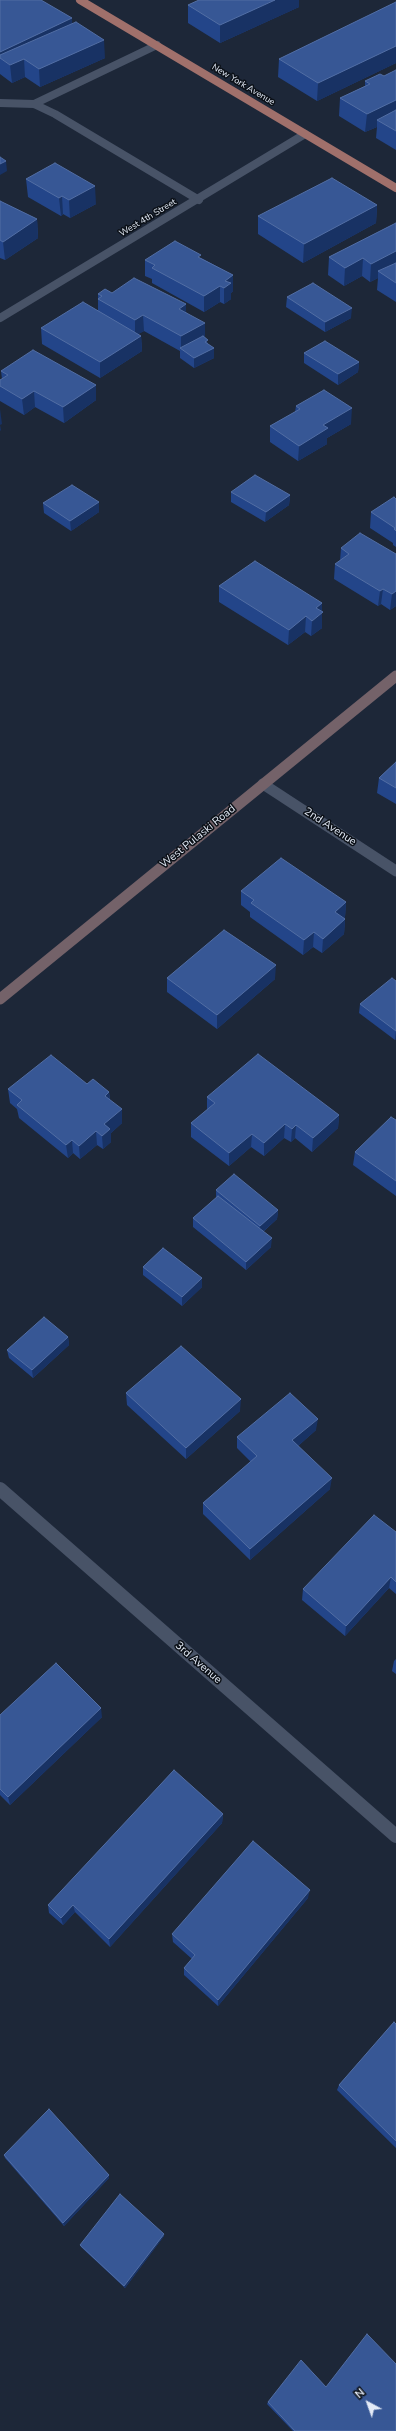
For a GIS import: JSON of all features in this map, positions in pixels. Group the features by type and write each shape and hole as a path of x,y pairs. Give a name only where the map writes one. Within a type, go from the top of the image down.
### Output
{"main road":[{"name":"New York Avenue","path":"80,0 396,188"},
{"name":"West Pulaski Road","path":"0,999 396,676"}],"street":[{"path":"34,104 157,45"},
{"path":"0,103 34,104 55,114 198,200"},
{"name":"West 4th Street","path":"0,318 198,200 305,134"},
{"name":"2nd Avenue","path":"263,784 396,870"},
{"name":"3rd Avenue","path":"0,1489 396,1836"}],"building":[{"path":"0,0 41,0 72,18 0,52"},
{"path":"199,0 275,0 220,25 188,5"},
{"path":"396,2 396,46 318,83 279,59"},
{"path":"76,22 104,40 39,69 24,59 10,65 0,58 0,55"},
{"path":"396,70 396,100 367,114 340,98 370,84 365,81 380,74 384,76"},
{"path":"396,110 396,131 377,120"},
{"path":"0,157 6,161 0,164"},
{"path":"55,163 95,186 69,200 62,196 59,198 26,179"},
{"path":"332,178 377,205 304,244 258,216"},
{"path":"0,201 37,219 3,242 0,240"},
{"path":"396,223 396,251 371,264 363,258 345,268 329,257"},
{"path":"175,241 201,255 198,257 233,275 225,281 231,283 224,288 220,286 204,296 152,268 155,265 145,260"},
{"path":"396,263 396,283 378,271"},
{"path":"134,278 186,304 179,309 205,323 181,336 143,315 135,320 98,299 102,296 98,294 105,289 112,293"},
{"path":"313,283 352,308 325,322 287,297"},
{"path":"83,302 141,336 100,362 41,328"},
{"path":"203,336 208,340 205,342 214,348 194,358 180,348"},
{"path":"325,341 359,362 338,374 304,353"},
{"path":"33,350 96,385 63,407 34,391 22,399 0,386 0,380 8,375 1,371"},
{"path":"324,390 352,408 323,425 328,428 299,446 270,426 300,409 296,406"},
{"path":"255,475 290,495 266,512 231,492"},
{"path":"72,485 99,502 70,521 43,503"},
{"path":"394,497 396,499 396,531 394,529 395,528 371,512"},
{"path":"360,533 396,554 396,591 392,594 383,589 380,591 335,564 349,554 341,548"},
{"path":"255,561 322,603 316,608 323,612 312,621 306,616 289,630 219,586"},
{"path":"396,762 396,788 379,778"},
{"path":"281,858 346,902 335,912 345,919 323,939 314,932 304,940 251,903 254,900 241,891"},
{"path":"224,930 276,965 217,1015 167,978"},
{"path":"392,978 396,981 396,1031 360,1004"},
{"path":"258,1054 339,1115 313,1138 296,1125 292,1129 285,1124 264,1143 252,1134 229,1153 191,1123 215,1103 207,1097"},
{"path":"51,1055 87,1084 93,1079 109,1092 105,1096 122,1109 104,1124 110,1129 102,1136 96,1131 79,1146 72,1140 66,1145 17,1105 22,1100 8,1089"},
{"path":"391,1117 396,1120 396,1181 355,1152"},
{"path":"234,1174 278,1210 260,1226 216,1190"},
{"path":"218,1196 272,1238 246,1262 193,1218"},
{"path":"163,1248 202,1278 182,1297 143,1267"},
{"path":"44,1317 68,1337 32,1370 7,1350"},
{"path":"181,1346 241,1399 186,1448 126,1393"},
{"path":"290,1393 318,1419 292,1440 332,1478 250,1549 203,1503 257,1456 237,1437"},
{"path":"374,1515 396,1532 396,1582 391,1577 346,1626 303,1589"},
{"path":"56,1663 101,1708 8,1797 0,1789 0,1715"},
{"path":"174,1770 223,1814 109,1939 73,1905 61,1918 48,1905"},
{"path":"253,1841 310,1890 218,2000 184,1968 195,1955 172,1934"},
{"path":"394,2022 396,2024 396,2141 339,2085"},
{"path":"49,2109 109,2175 63,2223 4,2155"},
{"path":"120,2194 164,2234 124,2286 80,2245"},
{"path":"367,2334 396,2364 396,2431 295,2431 268,2402 301,2360 326,2387"}]}
